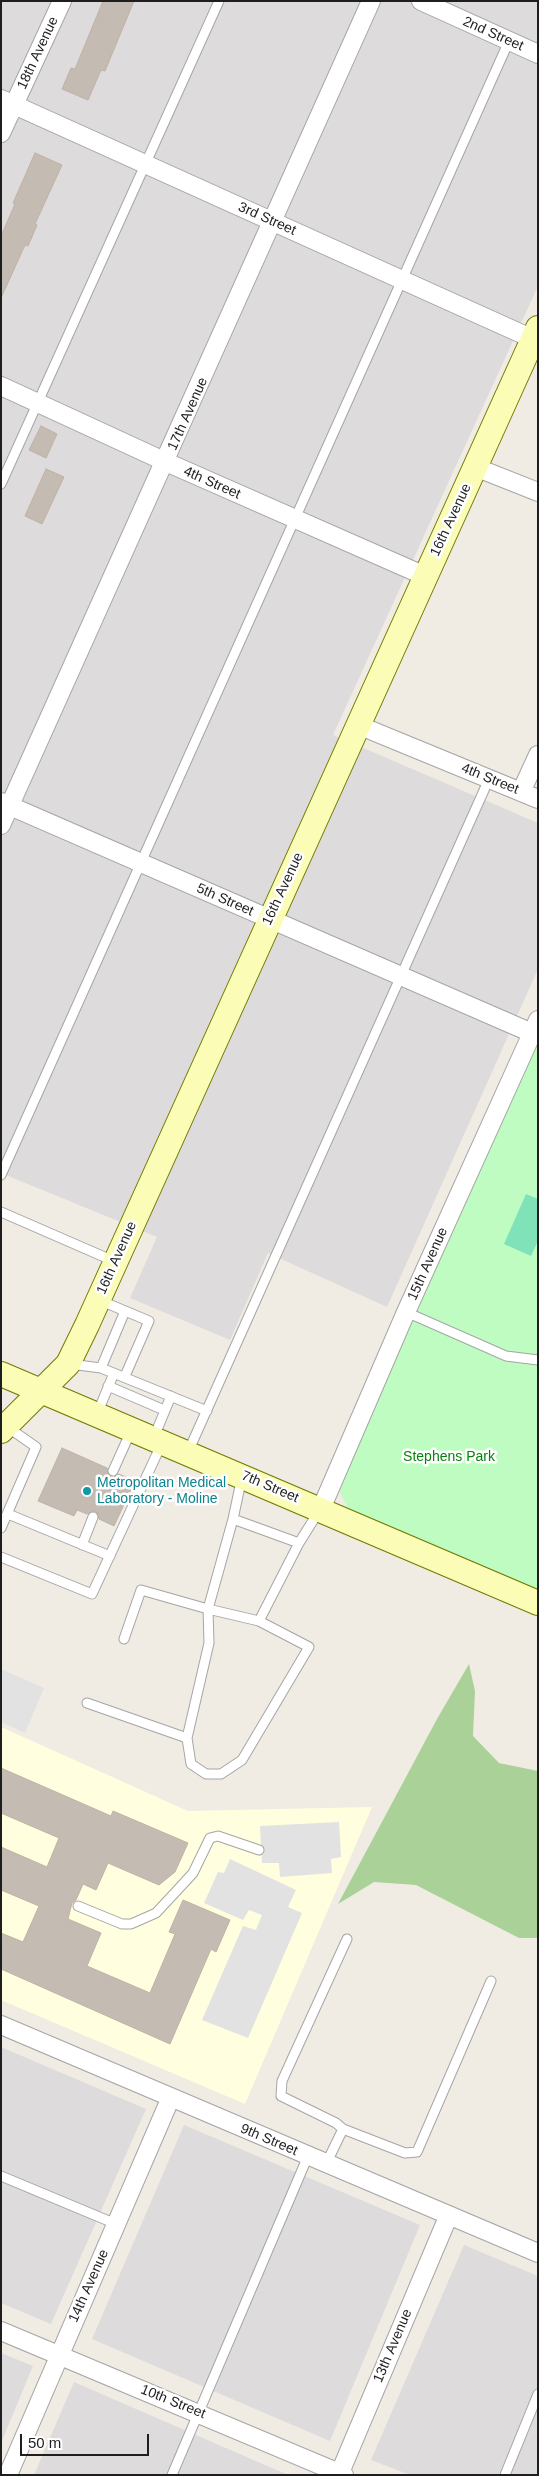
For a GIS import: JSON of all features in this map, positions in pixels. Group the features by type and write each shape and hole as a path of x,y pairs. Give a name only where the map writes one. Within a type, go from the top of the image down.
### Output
{"street":[{"name":"18th Avenue","path":"1,133 7,102 62,1"},
{"name":"17th Avenue","path":"1,825 6,804 166,462 371,1"},
{"name":"2nd Street","path":"421,1 538,54"},
{"name":"3rd Street","path":"7,102 402,281 535,334"},
{"name":"16th Avenue","path":"4,1428 68,1364 99,1300 269,919 535,334"},
{"name":"4th Street","path":"1,386 166,462 425,576"},
{"path":"475,467 538,492"},
{"name":"4th Street","path":"358,725 538,799"},
{"path":"522,792 538,755"},
{"name":"5th Street","path":"6,804 402,976 536,1029"},
{"name":"15th Avenue","path":"321,1509 406,1312 536,1029"},
{"name":"7th Street","path":"1,1374 132,1428 538,1603"},
{"name":"9th Street","path":"1,2025 448,2217 538,2253"},
{"name":"14th Avenue","path":"8,2475 58,2355 171,2097"},
{"name":"13th Avenue","path":"341,2474 448,2217"},
{"name":"10th Street","path":"1,2331 198,2412 341,2474"}],"lane":[{"path":"1,484 219,1"},
{"path":"1,1175 509,41"},
{"path":"188,1453 489,779"},
{"path":"1,1212 116,1262"},
{"path":"99,1300 149,1321 125,1376"},
{"path":"101,1368 125,1311"},
{"path":"406,1312 506,1356 538,1360"},
{"path":"68,1364 101,1368 125,1376 207,1411"},
{"path":"97,1414 114,1373"},
{"path":"108,1386 164,1410"},
{"path":"1,1557 92,1594 110,1556 158,1440 164,1410 171,1396"},
{"path":"1,1528 36,1447 4,1428"},
{"path":"113,1471 132,1428"},
{"path":"124,1639 141,1590 208,1609 259,1621 309,1647 242,1760 221,1774 206,1774 191,1764 187,1738 209,1643 208,1609 234,1519 242,1476"},
{"path":"259,1621 299,1543 321,1509"},
{"path":"8,1514 110,1556"},
{"path":"82,1545 93,1517"},
{"path":"234,1519 299,1543"},
{"path":"87,1703 187,1738"},
{"path":"78,1906 122,1924 131,1924 156,1913 183,1884 193,1872 210,1838 218,1836 259,1850"},
{"path":"347,1939 282,2081 281,2096 336,2122 343,2129 405,2153 417,2152 491,1981"},
{"path":"326,2164 343,2129"},
{"path":"172,2475 308,2156"},
{"path":"1,2176 116,2224"},
{"path":"504,2475 538,2394"}],"shaded area":[{"path":"1,1 538,1 538,286 333,735 538,823 538,969 387,1307 268,1253 230,1340 130,1298 157,1237 1,1173"},
{"path":"1,1669 44,1688 25,1733 1,1722"},
{"path":"1,1727 188,1811 372,1807 245,2104 1,2000"},
{"path":"339,1822 341,1857 331,1859 332,1873 280,1877 279,1863 262,1863 260,1826"},
{"path":"230,1859 296,1890 288,1907 302,1913 248,2038 202,2020 243,1926 256,1930 262,1915 249,1910 243,1920 204,1903 218,1872 224,1873"},
{"path":"1,2047 146,2109 51,2324 1,2303"},
{"path":"184,2125 420,2225 330,2441 92,2339"},
{"path":"464,2245 538,2276 538,2475 410,2475 371,2460"},
{"path":"1,2353 33,2366 1,2443"},
{"path":"74,2382 288,2475 34,2475"}],"green space":[{"name":"Stephens Park","path":"538,1041 538,1594 355,1512 347,1507 340,1492 344,1474"},
{"path":"526,1194 538,1199 538,1241 531,1256 504,1244"},
{"path":"469,1664 475,1691 473,1736 499,1763 538,1771 538,1938 519,1938 416,1885 374,1882 338,1904 437,1719"}],"building":[{"path":"103,1 134,1 105,71 101,70 88,100 62,89 71,68 75,69"},
{"path":"35,153 62,165 35,224 37,225 28,246 25,245 1,298 1,236"},
{"path":"41,426 57,434 46,458 29,450"},
{"path":"46,469 64,477 42,524 25,516"},
{"name":"Metropolitan Medical Laboratory - Moline","path":"62,1448 107,1468 108,1474 111,1477 119,1474 135,1481 114,1526 99,1519 95,1511 87,1514 77,1510 74,1516 38,1501"},
{"path":"1,1768 111,1816 113,1811 188,1843 175,1872 159,1885 108,1863 96,1890 83,1884 76,1900 72,1903 68,1919 101,1933 87,1966 150,1993 175,1934 169,1932 183,1900 230,1920 216,1952 211,1949 170,2044 1,1969 1,1933 23,1942 39,1906 1,1890 1,1847 47,1867 59,1838 1,1813"}],"place":[{"name":"Metropolitan Medical Laboratory - Moline","path":"87,1491"}]}
